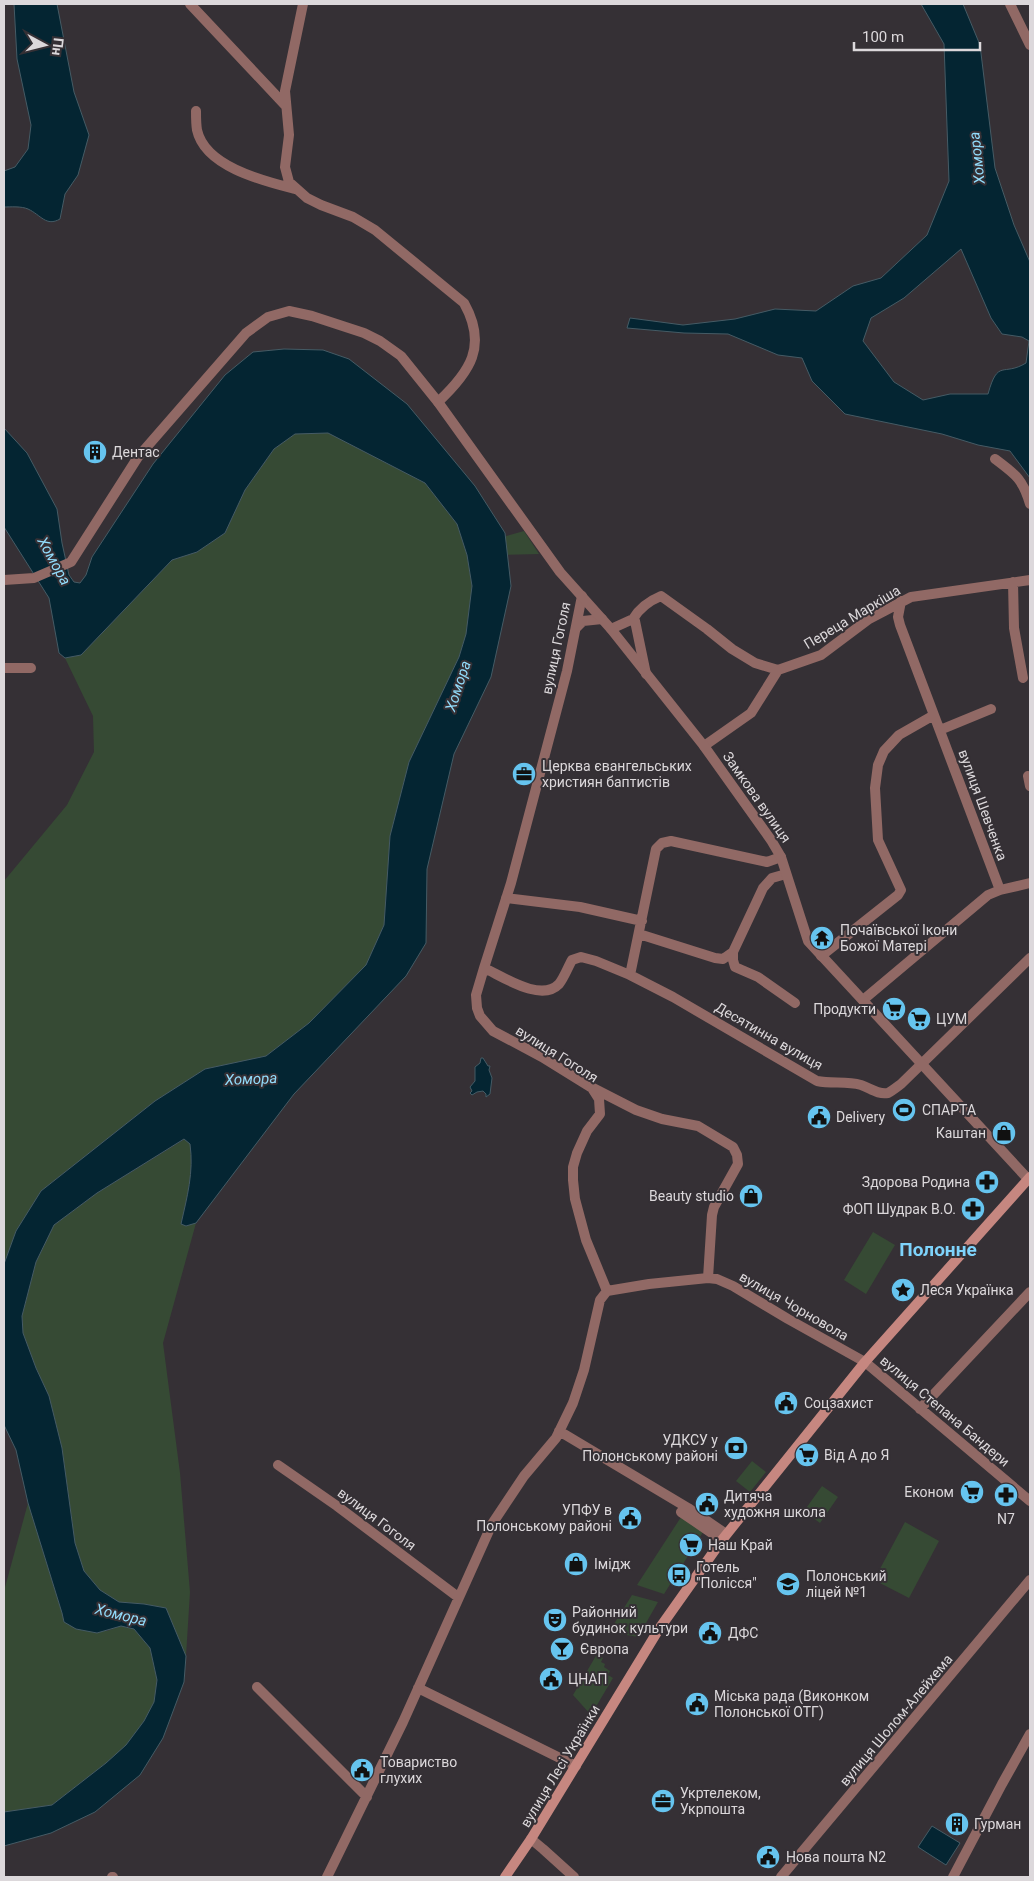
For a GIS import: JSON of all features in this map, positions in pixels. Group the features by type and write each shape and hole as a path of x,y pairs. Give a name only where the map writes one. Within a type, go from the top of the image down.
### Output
{"main road":[{"name":"вулиця Лесі Українки","path":"505,1877 531,1840 658,1629 724,1537 865,1362 1029,1178"}],"street":[{"path":"190,4 269,90 281,94"},
{"path":"272,183 279,182 283,177 285,167 289,135 285,105 281,94 303,4"},
{"path":"1010,4 1030,45"},
{"path":"196,111 198,132 204,144 220,160 248,176 298,190"},
{"path":"285,167 289,182 298,190 321,205 352,217 374,230 464,304 472,317 475,331 475,344 471,361 459,382 438,402"},
{"name":"Замкова вулиця","path":"4,580 34,578 70,562 138,458 246,333 268,317 289,312 297,313 312,316 372,337 401,356 438,402 560,572 611,629 704,746 781,857 808,941 1029,1178"},
{"path":"995,459 1016,475 1026,489 1030,504"},
{"name":"Переца Маркіша","path":"778,670 821,655 869,619 911,597 1030,580"},
{"path":"1013,582 1014,628 1023,678"},
{"name":"вулиця Гоголя","path":"582,596 567,671 506,898 476,996 477,1008 484,1021 493,1031 542,1057 592,1088 599,1099 600,1114"},
{"path":"611,629 633,619 644,606 661,596 707,628 732,649 755,663 778,670 751,713 704,746"},
{"name":"вулиця Шевченка","path":"901,602 899,621 1000,890"},
{"path":"886,610 899,621"},
{"path":"576,628 582,621 602,619"},
{"path":"633,619 646,675"},
{"path":"4,668 31,668"},
{"path":"940,730 991,709"},
{"path":"821,956 898,895 900,890 878,840 875,788 878,765 884,751 898,735 934,715"},
{"path":"630,975 656,849 662,843 671,841 767,862 781,857"},
{"path":"767,862 772,878"},
{"path":"735,967 733,952 763,888 772,878 786,874"},
{"path":"863,1000 988,895 1000,890 1030,883"},
{"path":"506,898 580,907 642,921"},
{"path":"639,934 715,958 758,977 795,1003"},
{"path":"715,958 722,959 733,952"},
{"name":"Десятинна вулиця","path":"484,968 519,985 543,991 552,989 559,983 572,960 580,957 596,961 630,975 674,997 817,1081 827,1083 845,1082 879,1093 888,1093 902,1084 921,1064"},
{"path":"921,1064 1030,958"},
{"path":"592,1088 636,1110 662,1119 698,1126 733,1147 737,1155 738,1164 714,1207 708,1278"},
{"path":"327,1877 418,1688 492,1524 524,1476 557,1435 573,1403 584,1370 600,1300 607,1291 586,1240 575,1200 573,1167 587,1130 607,1106 618,1102"},
{"name":"вулиця Чорновола","path":"607,1291 649,1284 708,1278 717,1279 733,1286 865,1362"},
{"path":"920,1409 1030,1292"},
{"name":"вулиця Степана Бандери","path":"865,1362 1030,1501"},
{"path":"557,1435 688,1508 724,1537"},
{"name":"вулиця Гоголя","path":"278,1465 337,1506 458,1597"},
{"name":"вулиця Шолом-Алейхема","path":"782,1877 1030,1580"},
{"path":"257,1687 367,1797"},
{"path":"418,1688 576,1766"},
{"path":"952,1877 1030,1734"},
{"path":"531,1840 544,1849 574,1877"}],"green space":[{"path":"295,433 328,433 425,483 457,524 467,555 472,586 466,634 459,657 409,762 390,836 384,925 366,965 309,1023 266,1056 205,1069 155,1101 41,1191 16,1231 4,1264 4,881 67,805 94,752 93,716 65,658 81,655 172,560 197,552 225,533 245,490 274,449"},
{"path":"524,531 539,554 500,555 499,538"},
{"path":"185,1139 190,1143 191,1164 181,1224 186,1226 196,1223 163,1343 180,1473 190,1592 186,1656 166,1608 119,1602 100,1590 84,1571 75,1543 62,1448 49,1396 23,1333 22,1316 36,1262 54,1225 97,1193"},
{"path":"873,1232 895,1245 866,1294 844,1280"},
{"path":"752,1461 766,1472 750,1492 736,1481"},
{"path":"822,1486 838,1497 820,1523 804,1511"},
{"path":"28,1503 64,1622 107,1631 121,1626 134,1629 150,1648 157,1680 154,1702 144,1721 126,1745 106,1763 52,1805 4,1812 4,1591"},
{"path":"683,1514 705,1529 664,1594 637,1585"},
{"path":"905,1522 939,1541 909,1598 874,1580"},
{"path":"632,1595 658,1602 638,1637 609,1632"},
{"path":"597,1654 603,1658 601,1662 610,1671 608,1675 613,1678 591,1715 573,1695"}],"water":[{"path":"14,4 57,4 74,92 89,135 78,175 65,194 60,219 51,222 25,208 4,207 4,171 15,167 28,149 31,125 17,59"},
{"name":"Хомора","path":"921,4 963,4 980,45 995,168 1014,225 1030,262 1030,478 1010,451 978,445 942,434 845,414 812,381 802,358 778,355 728,334 684,333 627,328 630,318 683,325 735,319 775,309 816,311 853,286 881,278 927,235 949,181 944,44","holes":["961,249 991,318 1002,334 1022,337 1029,341 1026,363 998,372 988,394 950,394 923,400 894,382 863,341 871,318 904,298"]},
{"name":"Хомора","path":"284,349 323,350 349,359 407,404 475,486 505,533 511,586 491,677 454,754 427,869 426,943 406,976 294,1094 196,1223 186,1226 181,1224 191,1165 190,1144 184,1139 97,1193 54,1225 36,1262 22,1316 23,1333 49,1396 62,1448 75,1543 84,1571 100,1590 119,1602 166,1608 186,1656 184,1682 163,1738 140,1775 95,1812 51,1833 4,1846 4,1812 52,1805 106,1763 126,1745 144,1721 154,1702 157,1680 150,1648 134,1629 121,1626 97,1633 76,1629 64,1622 28,1503 16,1450 4,1425 4,1264 16,1231 41,1191 155,1101 205,1069 266,1056 309,1023 366,965 384,925 390,836 409,762 459,657 466,634 472,586 467,555 457,524 425,483 328,433 295,434 274,449 245,490 225,533 197,552 172,560 81,655 65,658 59,653 49,598 4,527 4,428 27,453 57,509 69,575 74,582 80,583 86,575 92,557 153,464 225,375 253,352"},
{"path":"481,1058 490,1066 489,1070 492,1078 490,1094 486,1097 483,1091 472,1095 470,1093 472,1091 470,1087 475,1081 475,1067 480,1063"},
{"path":"932,1826 960,1843 946,1865 918,1847"}],"place":[{"name":"Дентас","path":"95,452"},
{"name":"Церква євангельських християн баптистів","path":"524,774"},
{"name":"Почаївської Ікони Божої Матері","path":"822,938"},
{"name":"Продукти","path":"894,1009"},
{"name":"ЦУМ","path":"919,1019"},
{"name":"СПАРТА","path":"904,1110"},
{"name":"Delivery","path":"819,1117"},
{"name":"Каштан","path":"1004,1133"},
{"name":"Здорова Родина","path":"987,1182"},
{"name":"Beauty studio","path":"751,1196"},
{"name":"ФОП Шудрак В.О.","path":"973,1209"},
{"name":"Леся Українка","path":"903,1290"},
{"name":"Соцзахист","path":"786,1403"},
{"name":"УДКСУ у Полонському районi","path":"736,1448"},
{"name":"Від А до Я","path":"807,1455"},
{"name":"Економ","path":"972,1492"},
{"name":"N7","path":"1006,1495"},
{"name":"Дитяча художня школа","path":"707,1504"},
{"name":"УПФУ в Полонському районі","path":"630,1518"},
{"name":"Наш Край","path":"691,1545"},
{"name":"Імідж","path":"576,1564"},
{"name":"Готель \"Полісся\"","path":"679,1575"},
{"name":"Полонський ліцей №1","path":"788,1584"},
{"name":"Районний будинок культури","path":"555,1620"},
{"name":"ДФС","path":"710,1633"},
{"name":"Європа","path":"562,1649"},
{"name":"ЦНАП","path":"551,1679"},
{"name":"Міська рада (Виконком Полонської ОТГ)","path":"697,1704"},
{"name":"Товариство глухих","path":"362,1770"},
{"name":"Укртелеком, Укрпошта","path":"663,1801"},
{"name":"Гурман","path":"957,1824"},
{"name":"Нова пошта N2","path":"768,1857"}],"district":[{"name":"Полонне","path":"938,1249"}]}
